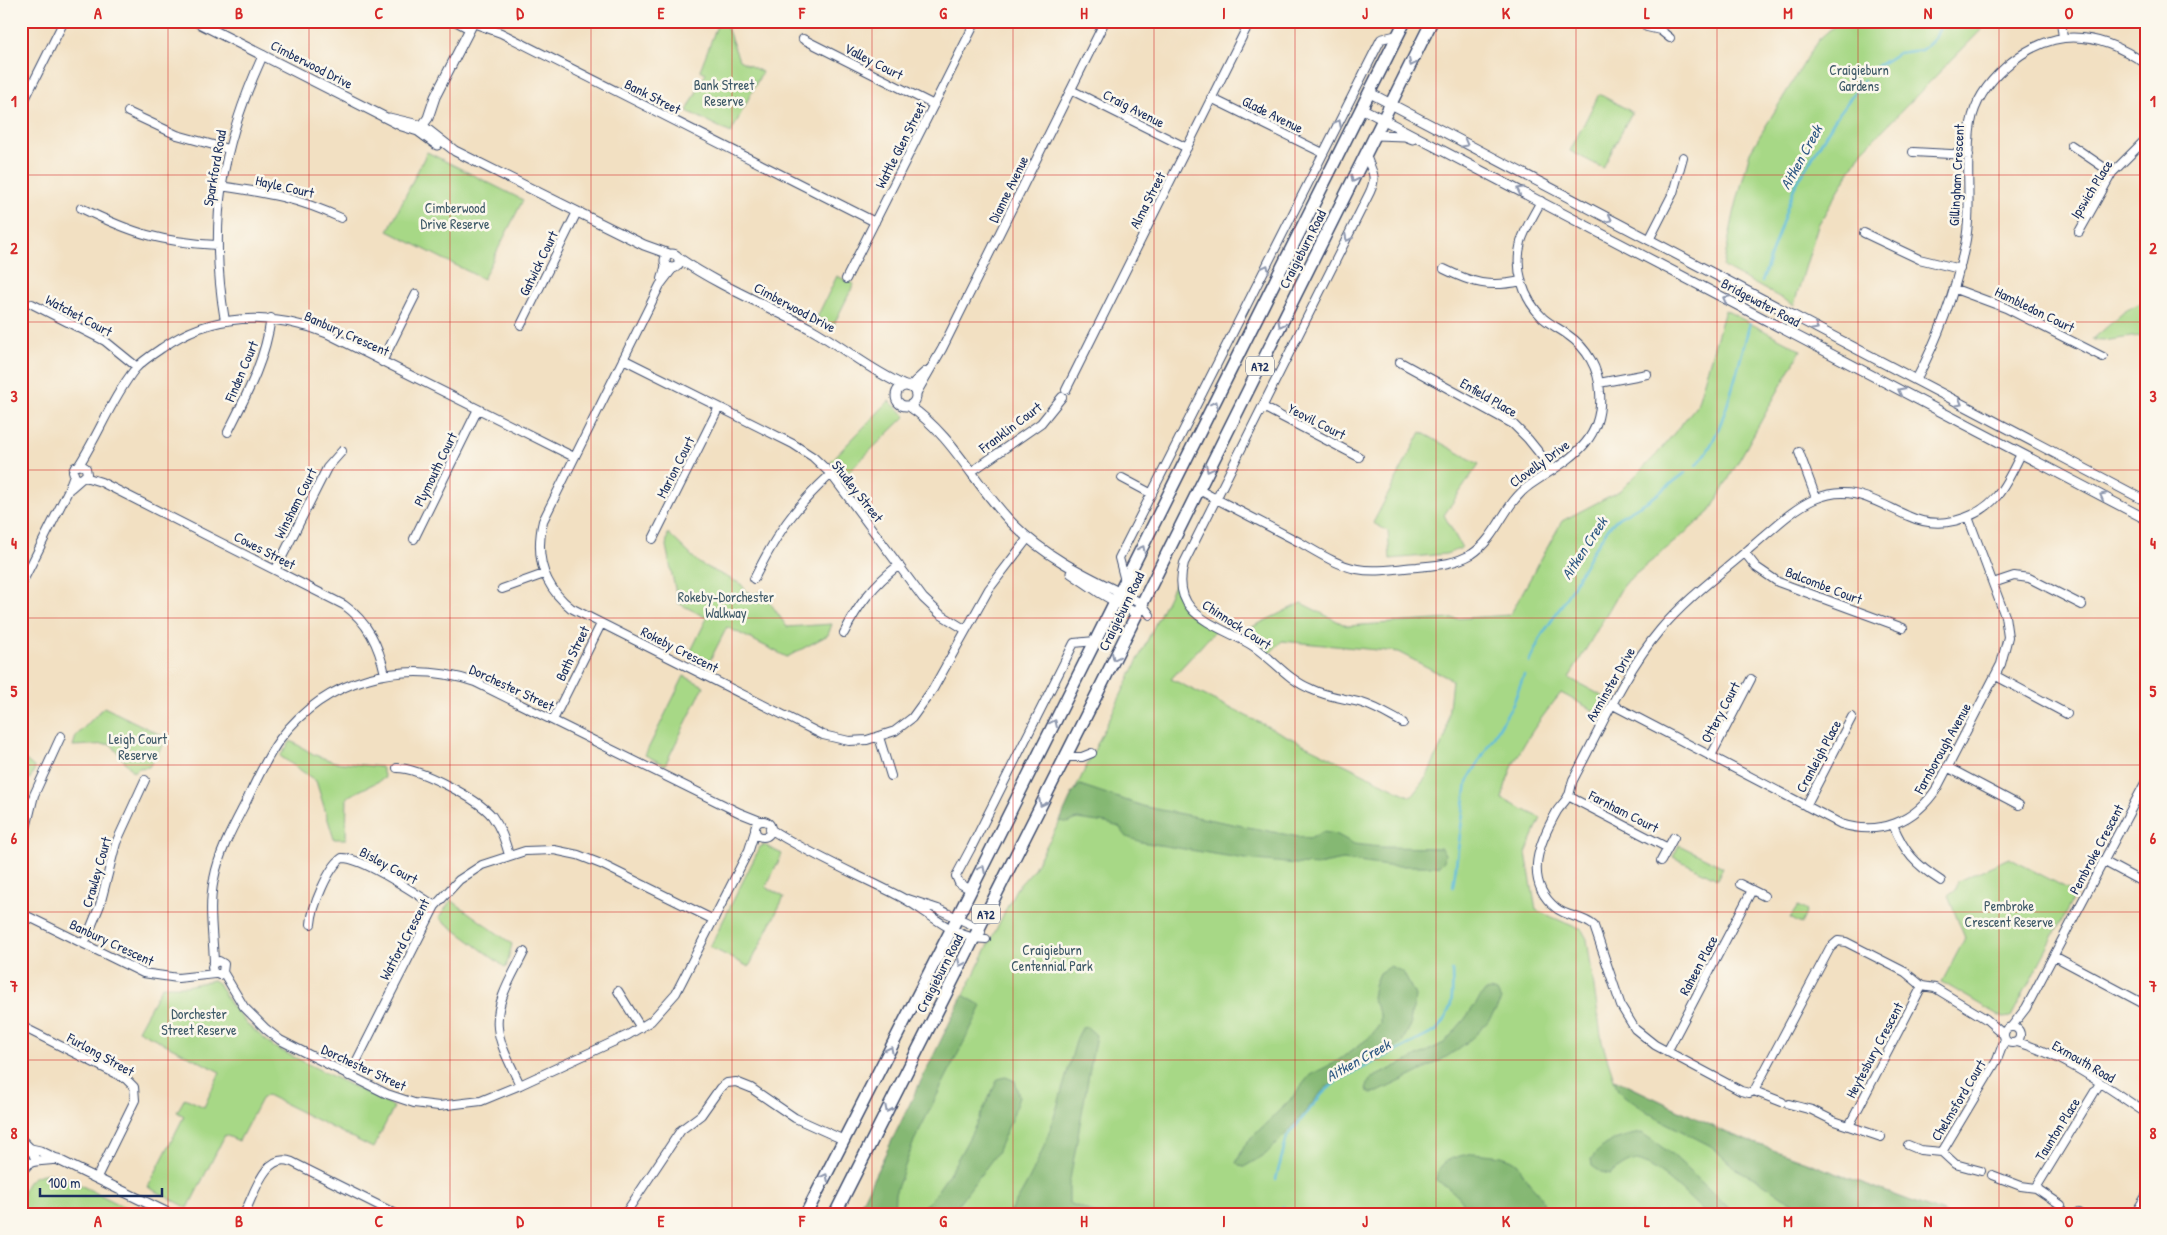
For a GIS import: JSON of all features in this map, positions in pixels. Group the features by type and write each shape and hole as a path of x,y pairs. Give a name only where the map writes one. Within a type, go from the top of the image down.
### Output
{"main road":[{"name":"Craigieburn Road","path":"806,1214 955,923 1405,21"},
{"name":"Craigieburn Road","path":"836,1214 1432,21"}],"street":[{"path":"21,107 64,21"},
{"name":"Cimberwood Drive","path":"196,21 402,126 420,127 432,142 455,151 577,212 671,262 699,272 810,328 875,371 907,386"},
{"name":"Bank Street","path":"455,21 501,33"},
{"name":"Bank Street","path":"483,21 501,33 875,222"},
{"name":"Wattle Glen Street","path":"846,279 976,21"},
{"name":"Dianne Avenue","path":"916,395 948,337 1106,21"},
{"name":"Alma Street","path":"1064,394 1250,21"},
{"path":"1660,30 1664,21"},
{"path":"2061,21 2063,38"},
{"path":"420,127 472,24"},
{"path":"1647,27 1660,30 1670,38"},
{"name":"Craigieburn Road","path":"1126,581 1119,558 1380,39 1398,35"},
{"name":"Gillingham Crescent","path":"1916,380 1941,329 1955,289 1966,242 1971,122 1979,101 1993,80 2010,62 2035,48 2063,38 2082,38 2108,44 2129,52 2146,64"},
{"name":"Valley Court","path":"802,39 934,105"},
{"name":"Sparkford Road","path":"225,321 220,294 217,245 220,186 239,110 263,55"},
{"name":"Craig Avenue","path":"1071,90 1187,148"},
{"name":"Bridgewater Road","path":"1370,93 2029,440 2145,498"},
{"name":"Glade Avenue","path":"1211,98 1323,153"},
{"name":"Bridgewater Road","path":"1363,108 2146,519"},
{"path":"128,112 177,135 228,149"},
{"path":"1376,135 1405,136 1437,146 1444,132"},
{"name":"Ipswich Place","path":"2079,232 2112,173 2146,138"},
{"path":"2071,145 2112,173"},
{"path":"1913,152 1969,155"},
{"name":"Chinnock Court","path":"1366,155 1374,175 1374,182 1370,192 1184,563 1180,577 1187,604 1196,614 1254,647 1292,679 1311,690 1363,703 1403,723"},
{"path":"1649,240 1673,193 1683,157"},
{"name":"Hayle Court","path":"220,186 296,199 342,218"},
{"name":"Clovelly Drive","path":"1198,490 1348,566 1374,570 1442,565 1464,558 1478,549 1490,538 1514,498 1577,453 1592,434 1600,410 1599,383 1593,363 1587,353 1574,339 1542,317 1531,303 1521,281 1519,263 1522,242 1548,187"},
{"path":"81,208 142,235 172,241 217,245"},
{"name":"Gatwick Court","path":"521,325 577,212"},
{"path":"1864,233 1919,259 1960,269"},
{"name":"Rokeby Crescent","path":"671,262 543,521 539,549 544,574 552,590 563,602 579,613 823,735 849,741 879,737 900,728 918,712 993,583 1028,538"},
{"path":"1444,269 1467,280 1485,285 1502,285 1521,281"},
{"name":"Hambledon Court","path":"1955,289 2006,308 2102,357"},
{"path":"382,362 416,294"},
{"path":"1754,295 1767,308 1768,312 1765,315 1755,314"},
{"name":"Watchet Court","path":"32,304 105,341 137,368"},
{"path":"1791,315 1783,315 1780,319 1813,345"},
{"name":"Banbury Crescent","path":"21,585 24,571 68,491 81,472 89,449 115,399 137,368 173,340 198,328 225,321 271,318 311,327 574,457"},
{"name":"Finden Court","path":"228,432 260,366 268,338 271,318"},
{"path":"1220,359 1242,349"},
{"name":"Studley Street","path":"623,359 801,448 831,474 932,606 966,630"},
{"name":"Enfield Place","path":"1400,362 1512,424 1528,439 1553,470"},
{"name":"Dianne Avenue","path":"907,386 931,368"},
{"name":"Cimberwood Drive","path":"875,371 896,398"},
{"path":"1599,383 1647,374"},
{"path":"930,422 909,406 903,406 896,398 899,389 907,386 916,395 930,422 1005,516 1028,538 1060,562 1139,609"},
{"name":"Franklin Court","path":"971,472 1040,423 1064,394"},
{"path":"909,406 914,402 916,395"},
{"name":"Marion Court","path":"653,539 719,407"},
{"name":"Yeovil Court","path":"1263,407 1359,456"},
{"name":"Plymouth Court","path":"414,540 478,410"},
{"name":"Axminster Drive","path":"1849,1126 1812,1110 1754,1091 1746,1093 1667,1052 1640,1035 1625,1016 1594,926 1588,921 1560,911 1546,898 1539,886 1536,869 1539,846 1558,809 1568,796 1573,780 1638,659 1660,630 1690,599 1745,553 1796,511 1816,498 1840,493 1864,496 1907,516 1928,522 1948,522 1968,517 1984,508 1997,495 2029,440"},
{"name":"Winsham Court","path":"276,569 327,468 342,451"},
{"path":"1799,452 1816,498"},
{"name":"Cowes Street","path":"81,472 344,605 357,615 373,637 381,656 385,674"},
{"path":"754,579 775,538 788,519 809,494 831,474"},
{"path":"1122,478 1152,494"},
{"path":"2134,513 2145,498"},
{"name":"Farnborough Avenue","path":"1613,705 1850,827 1868,829 1893,825 1914,814 1926,803 1948,767 1996,676 2004,656 2008,627 2002,606 1968,517"},
{"name":"Balcombe Court","path":"1745,553 1756,567 1778,582 1903,628"},
{"path":"844,633 866,595 881,578 899,565"},
{"path":"502,589 544,574"},
{"path":"1993,583 2014,576 2029,578 2082,605"},
{"name":"Bath Street","path":"553,720 601,624"},
{"name":"Craigieburn Road","path":"971,890 959,883 956,876 1074,643 1095,641"},
{"name":"Dorchester Street","path":"795,844 759,830 740,814 487,686 461,677 423,671 385,674 356,682 325,697 293,724 275,747 229,835 218,862 210,908 217,969 255,1020 273,1035 349,1076 400,1099 439,1106 481,1101 520,1085 641,1028 660,1014 676,993 759,830 767,822 770,829 795,844 901,897 934,919 955,923 976,934"},
{"path":"1996,676 2068,714"},
{"name":"Ottery Court","path":"1711,756 1752,679"},
{"name":"Cranleigh Place","path":"1806,806 1852,718"},
{"path":"21,849 34,795 62,736"},
{"path":"879,737 891,776"},
{"path":"1065,757 1082,757 1092,752"},
{"path":"1948,767 2020,805"},
{"path":"396,768 417,772 463,795 484,808 502,833 509,855"},
{"name":"Crawley Court","path":"84,944 100,905 116,843 146,780"},
{"name":"Pembroke Crescent","path":"2012,1035 2146,781"},
{"name":"Farnham Court","path":"1568,796 1668,848"},
{"path":"1893,825 1911,859 1941,881"},
{"path":"759,830 770,829"},
{"path":"1661,861 1674,837"},
{"name":"Watford Crescent","path":"349,1076 435,906 449,888 469,872 482,865 509,855 539,850 578,855 601,864 714,920"},
{"name":"Bisley Court","path":"311,924 315,902 333,866 342,858 352,859 383,874 435,906"},
{"path":"2103,862 2146,884"},
{"path":"1740,884 1764,896"},
{"name":"Raheen Place","path":"1667,1052 1752,890"},
{"name":"Banbury Crescent","path":"21,912 143,973 178,978 217,969"},
{"name":"Exmouth Road","path":"1754,1091 1830,948 1838,940 1844,941 1905,972 1922,986 1935,988 2012,1035 2100,1083 2146,1113"},
{"path":"520,1085 500,1037 498,1018 502,999 524,952"},
{"path":"2054,956 2146,1005"},
{"name":"Heytesbury Crescent","path":"1849,1126 1922,986"},
{"path":"618,991 641,1028"},
{"name":"Furlong Street","path":"21,1026 126,1079 134,1087 135,1100 96,1177"},
{"name":"Chelmsford Court","path":"1942,1152 2012,1035"},
{"path":"625,1214 681,1130 701,1115 720,1088 727,1083 741,1084 751,1088 795,1118 844,1140"},
{"name":"Taunton Place","path":"2036,1188 2100,1083"},
{"path":"1849,1126 1881,1137"},
{"path":"21,1138 31,1149 32,1162"},
{"name":"Chelmsford Court","path":"1908,1145 1920,1150 1942,1152 1955,1164 1982,1171"},
{"path":"32,1162 21,1154 31,1149 40,1150 170,1214"},
{"path":"21,1172 32,1162 58,1159"},
{"path":"244,1214 267,1168 280,1159 292,1162 396,1214"},
{"path":"1992,1174 2021,1186 2036,1188 2061,1205"},
{"path":"2135,1214 2146,1196"}],"green space":[{"name":"Craigieburn Gardens","path":"1840,21 1990,21 1862,151 1818,225 1794,305 1723,267 1735,209 1750,152 1818,40"},
{"name":"Bank Street Reserve","path":"725,22 739,60 762,72 731,133 687,111 706,73 700,70 718,23"},
{"path":"1599,94 1632,112 1603,168 1570,151"},
{"name":"Cimberwood Drive Reserve","path":"427,152 523,200 483,279 388,231"},
{"path":"837,276 854,284 833,326 817,317"},
{"path":"2146,300 2146,335 2103,341 2092,340 2125,311"},
{"name":"Craigieburn Centennial Park","path":"1725,310 1801,350 1710,512 1624,584 1569,678 1606,698 1598,713 1561,693 1525,743 1511,770 1502,799 1541,818 1526,853 1536,910 1582,930 1587,939 1602,1042 1614,1079 1727,1133 1946,1214 856,1214 1016,889 1033,870 1060,821 1176,581 1181,598 1189,611 1200,621 1216,630 1171,679 1411,797 1427,776 1446,735 1452,680 1398,652 1282,641 1270,653 1242,632 1301,603 1347,626 1510,615 1562,521 1621,490 1657,454 1697,405"},
{"path":"889,401 906,416 844,476 831,461"},
{"path":"1421,432 1479,464 1444,515 1462,548 1446,554 1390,559 1388,531 1373,523"},
{"name":"Rokeby-Dorchester Walkway","path":"668,533 700,564 741,584 747,592 754,594 762,591 787,627 832,624 828,635 787,657 727,627 707,666 688,657 707,618 678,603 666,546"},
{"path":"684,676 704,686 665,765 645,755"},
{"name":"Leigh Court Reserve","path":"104,707 167,738 149,767 139,768 133,772 111,744 73,746 76,736"},
{"path":"291,741 315,755 335,762 381,767 385,778 347,797 346,839 334,839 316,781 280,756"},
{"path":"21,756 35,768 30,779 21,773"},
{"path":"1080,785 1146,807 1309,839 1323,832 1336,834 1354,844 1381,847 1441,848 1445,854 1444,861 1439,866 1388,866 1343,860 1318,865 1296,864 1245,859 1141,842 1127,837 1119,827 1106,823 1077,819 1068,823 1060,821 1073,792"},
{"path":"764,845 782,854 766,887 784,897 749,967 710,947 760,847"},
{"path":"1679,845 1723,867 1717,879 1673,857"},
{"name":"Pembroke Crescent Reserve","path":"2009,858 2076,893 2011,1017 2003,1018 1942,982 1965,938 1948,896 1956,890 1958,881"},
{"path":"451,900 512,944 506,968 439,918"},
{"path":"1798,906 1807,911 1801,924 1790,918"},
{"path":"1390,966 1403,972 1415,995 1414,1006 1410,1016 1411,1025 1401,1044 1343,1075 1324,1089 1287,1133 1266,1154 1244,1167 1239,1166 1236,1163 1246,1143 1291,1099 1310,1075 1336,1062 1370,1037 1380,1024 1380,1014 1372,998 1374,985 1379,973"},
{"name":"Dorchester Street Reserve","path":"213,980 218,983 230,1004 246,1023 274,1047 394,1107 373,1148 267,1095 261,1099 239,1141 225,1135 188,1208 148,1187 184,1116 177,1112 185,1098 204,1107 220,1072 138,1030 162,986 187,986"},
{"path":"1485,991 1497,992 1501,1000 1479,1032 1464,1044 1431,1066 1378,1092 1371,1093 1366,1090 1370,1079 1444,1043"},
{"path":"963,995 982,1006 914,1141 895,1194 894,1214 856,1214"},
{"path":"1087,1027 1096,1035 1069,1185 1069,1203 1097,1214 1008,1214 1033,1172 1042,1151 1077,1038 1082,1028"},
{"path":"1006,1077 1015,1081 1019,1097 997,1153 951,1214 915,1214 938,1190 950,1172 998,1079"},
{"path":"1614,1079 1727,1133 1946,1214 1808,1214 1758,1180 1736,1169 1711,1146 1658,1119 1627,1098 1618,1091"},
{"path":"1642,1133 1673,1155 1735,1214 1706,1214 1661,1173 1641,1162 1628,1162 1610,1174 1601,1172 1592,1166 1591,1159 1607,1144 1620,1138"},
{"path":"1474,1153 1502,1156 1517,1163 1527,1180 1541,1196 1544,1210 1539,1214 1469,1214 1456,1194 1436,1180 1444,1163 1454,1158"},
{"path":"49,1173 70,1180 139,1214 21,1214 21,1205 26,1185 32,1178"}],"waterway":[{"name":"Aitken Creek","path":"1876,67 1898,53 1921,50 1935,38 1943,21"},
{"name":"Aitken Creek","path":"1762,281 1794,188 1835,119 1864,80"},
{"name":"Aitken Creek","path":"1696,465 1714,439 1722,420 1750,323"},
{"name":"Aitken Creek","path":"1529,662 1542,635 1609,527 1618,518 1651,499 1685,473"},
{"name":"Aitken Creek","path":"1453,887 1467,782 1513,704 1524,675"},
{"name":"Aitken Creek","path":"1276,1179 1287,1137 1323,1093 1337,1081 1436,1031 1446,1016 1451,1003 1452,971"},
{"name":"Aitken Creek","path":"1283,1208 1283,1214"}]}
